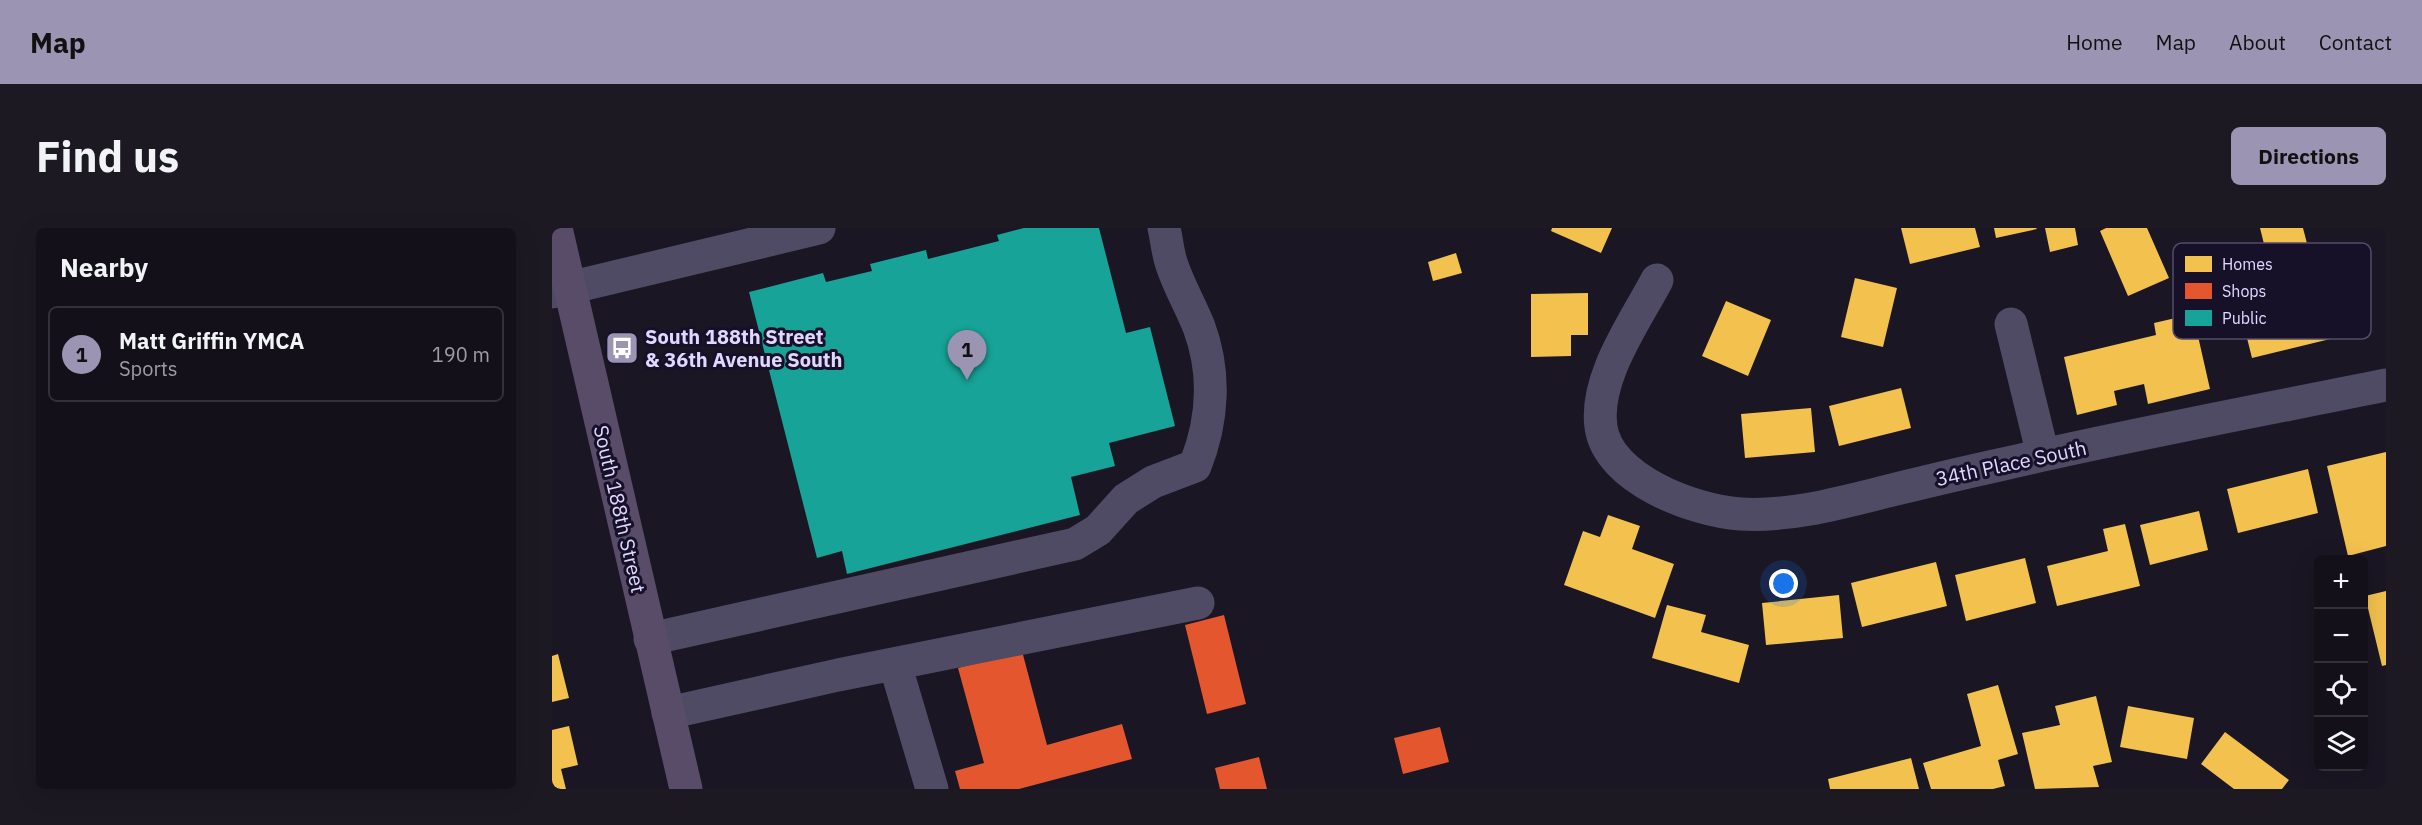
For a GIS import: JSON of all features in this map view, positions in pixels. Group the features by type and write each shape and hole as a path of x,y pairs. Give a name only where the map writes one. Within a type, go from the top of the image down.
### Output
{"main road":[{"name":"South 188th Street","path":"556,228 561,290 651,639 686,789"}],"street":[{"path":"561,290 819,228"},
{"path":"651,639 1076,544 1098,530 1126,499 1153,482 1195,466 1206,438 1211,409 1210,370 1200,330 1173,267 1164,228"},
{"name":"34th Place South","path":"1657,280 1607,377 1601,395 1601,429 1610,450 1621,466 1640,481 1705,508 1739,514 1774,514 1823,507 2043,455 2386,385"},
{"path":"2011,324 2043,455"},
{"path":"668,712 1198,603"},
{"path":"895,664 932,789"}],"building: Homes":[{"path":"1552,228 1612,228 1601,253 1551,231"},
{"path":"1901,228 1975,228 1980,247 1910,264"},
{"path":"1994,228 2036,228 2037,229 1996,238"},
{"path":"2045,228 2075,228 2078,245 2050,252"},
{"path":"2106,228 2147,228 2169,278 2128,296 2100,231"},
{"path":"2260,228 2303,228 2307,243 2264,243"},
{"path":"1456,253 1462,273 1433,281 1428,262"},
{"path":"1855,278 1897,288 1883,347 1841,337"},
{"path":"1588,293 1588,335 1571,335 1571,356 1531,357 1531,294"},
{"path":"1726,301 1771,320 1748,376 1702,356"},
{"path":"2173,319 2173,339 2199,339 2210,389 2148,404 2144,384 2114,391 2117,405 2077,415 2064,357 2156,335 2154,323"},
{"path":"2247,339 2330,339 2252,358"},
{"path":"1901,388 1911,428 1839,446 1829,406"},
{"path":"1811,408 1815,452 1745,458 1741,414"},
{"path":"2386,452 2386,546 2348,555 2327,466"},
{"path":"2308,469 2318,513 2238,533 2227,489"},
{"path":"2199,511 2208,550 2150,565 2140,525"},
{"path":"1608,515 1640,526 1632,549 1674,564 1655,618 1564,585 1583,531 1600,537"},
{"path":"2125,524 2140,586 2057,606 2047,566 2108,551 2103,529"},
{"path":"2025,558 2036,603 1966,621 1955,575"},
{"path":"1936,562 1947,606 1862,627 1851,583"},
{"path":"2386,591 2386,665 2382,666 2368,608 2368,595"},
{"path":"1839,595 1843,638 1766,645 1762,603"},
{"path":"1667,605 1706,615 1701,632 1749,645 1739,683 1652,658"},
{"path":"558,654 569,698 552,702 552,656"},
{"path":"1998,685 2018,754 1998,760 2005,786 1993,789 1931,789 1923,763 1981,746 1967,694"},
{"path":"2096,696 2112,762 2093,766 2099,787 2035,789 2022,733 2060,725 2055,706"},
{"path":"2128,706 2194,718 2187,759 2120,747"},
{"path":"569,726 578,765 561,769 566,789 552,789 552,730"},
{"path":"2225,732 2289,780 2282,789 2234,789 2201,764"},
{"path":"1911,758 1919,789 1830,789 1828,779"}],"building: Shops":[{"path":"1224,615 1246,704 1207,714 1185,625"},
{"path":"1022,651 1047,745 1122,724 1132,759 1019,789 960,789 955,771 984,763 958,668"},
{"path":"1440,727 1449,762 1403,774 1394,738"},
{"path":"1259,757 1267,789 1220,789 1215,768"}],"building: Public":[{"path":"1024,228 1099,228 1126,333 1150,327 1175,426 1109,443 1115,466 1071,477 1080,515 847,574 842,551 817,558 749,292 823,273 826,282 872,271 870,264 926,250 928,259 999,241 997,235"}],"place":[{"name":"South 188th Street & 36th Avenue South","path":"622,348"},
{"name":"Matt Griffin YMCA","path":"967,380"}]}
